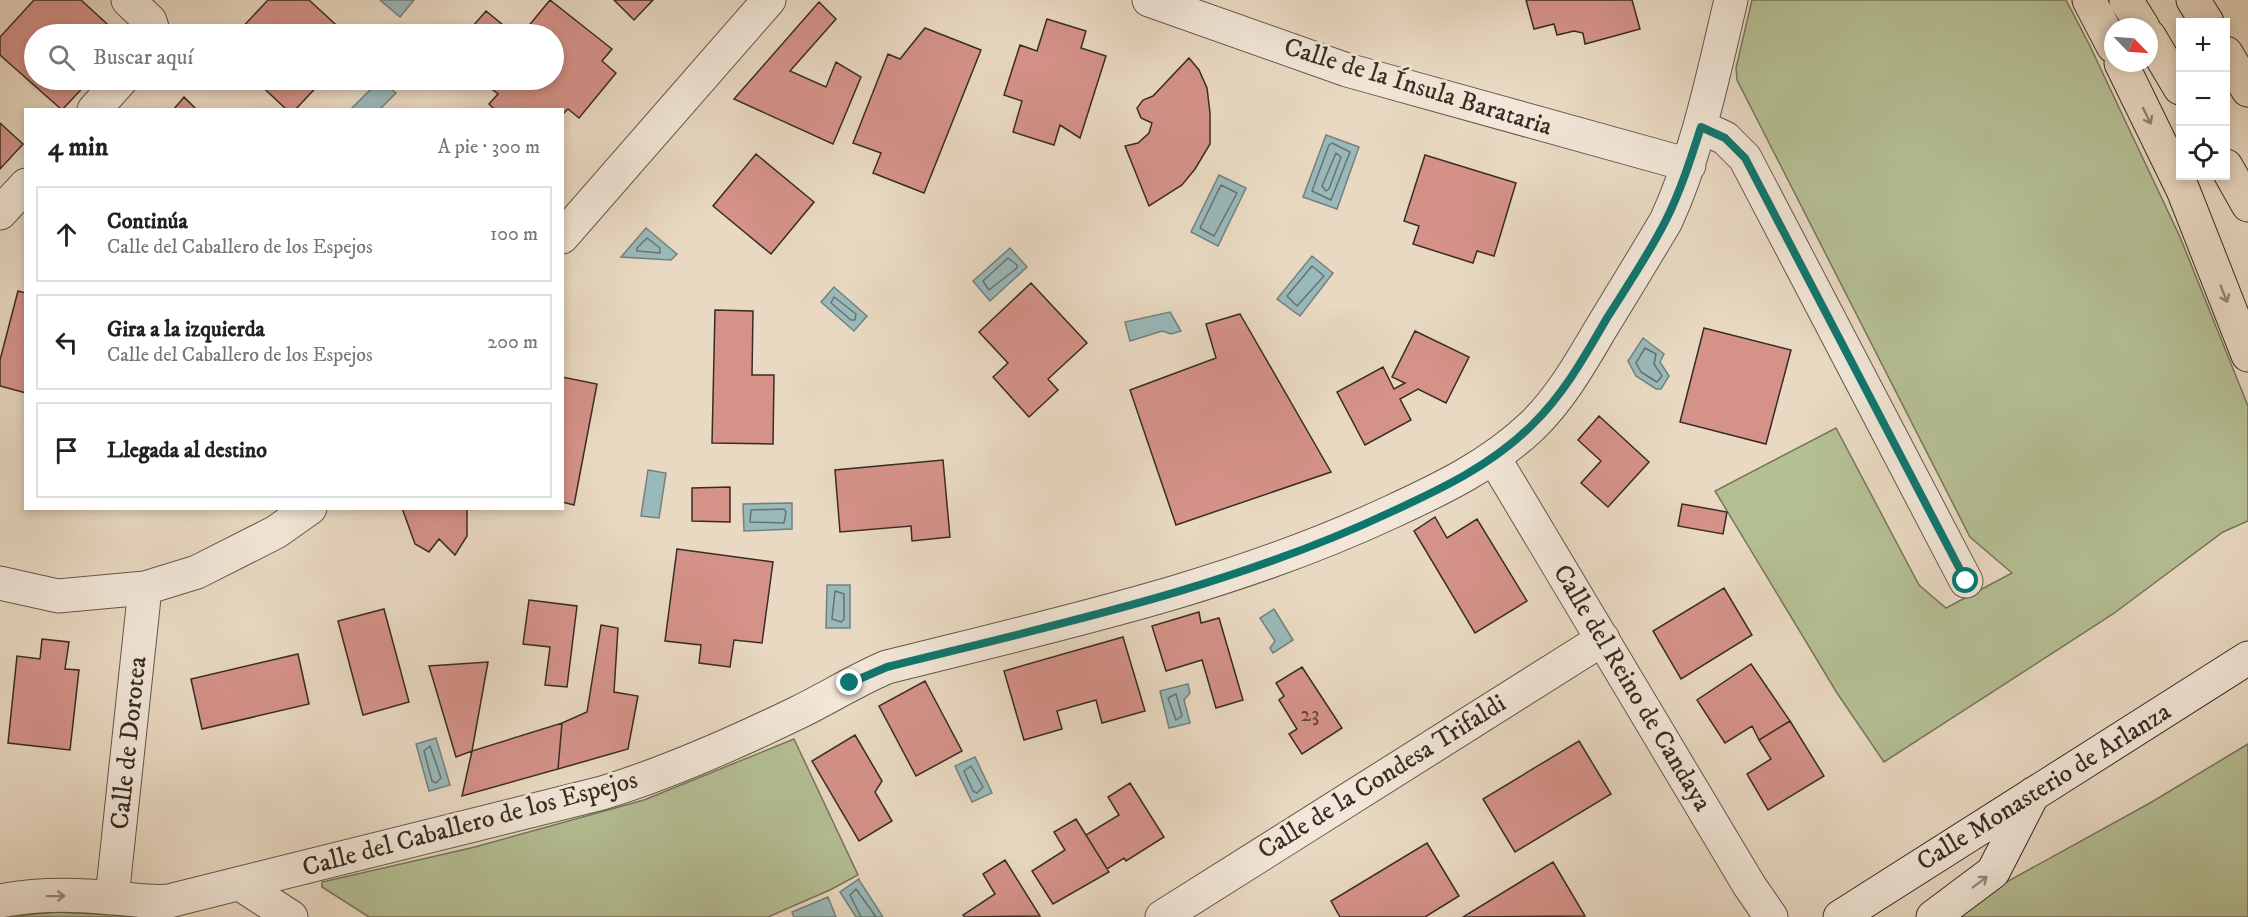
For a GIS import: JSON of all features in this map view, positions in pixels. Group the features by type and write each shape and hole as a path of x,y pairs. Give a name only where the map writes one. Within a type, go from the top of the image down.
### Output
{"highway":[{"path":"2089,0 2104,29"},
{"path":"2126,0 2137,18"},
{"path":"2193,0 2204,18"},
{"path":"2158,51 2176,80"},
{"path":"2230,60 2248,90"},
{"path":"2125,72 2183,190 2248,355"},
{"path":"2230,173 2248,205"}],"street":[{"path":"128,0 151,24"},
{"path":"564,235 770,0"},
{"name":"Calle de la Ínsula Barataria","path":"1149,0 1347,70 1689,165"},
{"name":"Calle del Caballero de los Espejos","path":"0,901 55,896 112,898 151,903 169,901 638,782 798,713 850,683 887,667 1181,593 1265,566 1447,486 1494,458 1531,426 1563,390 1666,221 1689,165 1701,127 1731,0"},
{"path":"96,108 113,90"},
{"path":"1701,127 1725,138 1745,158 1966,581"},
{"path":"0,213 24,187"},
{"name":"Calle del Reino de Candaya","path":"1494,458 1749,885 1771,917"},
{"path":"0,583 58,596 145,588 197,572 276,532 307,510"},
{"name":"Calle de Dorotea","path":"112,898 145,588"},
{"name":"Calle de la Condesa Trifaldi","path":"1162,917 1603,639"},
{"name":"Calle Monasterio de Arlanza","path":"1840,917 2248,658"},
{"path":"1934,917 1993,872 2034,792"},
{"path":"240,884 291,917"}],"green space":[{"path":"1752,0 2066,0 2180,237 2248,406 2248,521 2223,532 2113,614 1884,762 1837,693 1715,491 1836,428 1919,585 1946,608 2012,573 1970,537 1737,80 1736,68"},
{"path":"794,739 858,875 768,917 369,917 322,887 322,882 475,847 644,800"},
{"path":"2248,744 2248,917 1943,917 2150,803"},
{"path":"56,912 152,917 7,917"}],"water":[{"path":"380,0 414,0 400,17"},
{"path":"370,90 392,90 396,93 381,108 352,108"},
{"path":"1326,135 1359,147 1337,209 1303,197"},
{"path":"1219,175 1246,188 1218,246 1191,232"},
{"path":"646,228 677,254 671,260 621,257"},
{"path":"1010,248 1027,267 990,301 973,281"},
{"path":"1312,256 1333,273 1300,316 1277,299"},
{"path":"834,287 867,316 854,331 821,302"},
{"path":"1170,312 1181,331 1171,334 1162,331 1130,341 1125,322"},
{"path":"1643,338 1664,354 1660,362 1669,376 1661,389 1656,389 1636,376 1628,361"},
{"path":"648,470 666,473 659,518 641,516"},
{"path":"792,503 792,529 744,531 743,504"},
{"path":"827,585 850,585 850,628 826,628"},
{"path":"1274,609 1293,640 1273,653 1270,648 1275,641 1260,618"},
{"path":"1188,684 1190,693 1184,700 1190,723 1169,728 1160,691"},
{"path":"436,738 450,785 429,791 416,744"},
{"path":"975,757 992,793 972,802 955,766"},
{"path":"859,879 883,917 856,917 840,892"},
{"path":"828,897 836,917 794,917 792,912"}],"building":[{"path":"34,0 81,0 107,24 24,24 24,76 0,55 0,37"},
{"path":"268,0 309,0 335,24 245,24"},
{"path":"550,0 612,49 602,61 616,73 579,118 568,109 564,113 564,108 493,108 489,104 498,94 493,90 564,90 564,24 530,24"},
{"path":"614,0 653,0 634,20"},
{"path":"1526,0 1632,0 1640,29 1585,44 1583,33 1574,31 1557,35 1554,24 1534,29"},
{"path":"819,2 836,19 790,71 826,87 836,62 861,77 833,144 734,99"},
{"path":"486,11 502,24 475,24"},
{"path":"1047,19 1086,31 1081,48 1106,56 1080,138 1060,125 1054,145 1013,132 1022,101 1004,95 1020,45 1037,51"},
{"path":"925,28 981,50 924,193 873,173 881,153 853,143 888,54 900,59"},
{"path":"1189,58 1199,70 1207,88 1210,144 1182,185 1149,206 1125,146 1138,143 1149,133 1152,123 1141,118 1137,108 1143,100 1153,96"},
{"path":"39,90 81,90 64,108 60,108"},
{"path":"266,90 314,90 297,108 285,108"},
{"path":"184,97 195,108 175,108"},
{"path":"0,123 23,144 0,169"},
{"path":"756,154 814,202 771,254 713,206"},
{"path":"1425,155 1516,183 1494,256 1477,251 1473,263 1413,244 1419,226 1404,221"},
{"path":"1031,283 1087,343 1048,379 1058,390 1029,417 993,377 1008,363 979,332"},
{"path":"18,291 24,292 24,392 0,386 0,360"},
{"path":"715,310 753,311 752,375 774,375 773,444 712,443"},
{"path":"1240,314 1331,472 1176,525 1130,390 1216,358 1206,324"},
{"path":"1704,328 1791,350 1766,444 1680,422"},
{"path":"1415,331 1469,357 1446,403 1418,389 1400,399 1411,420 1365,445 1337,392 1383,367 1394,389 1405,383 1392,377"},
{"path":"564,377 597,384 574,505 564,502"},
{"path":"1599,416 1649,462 1608,507 1581,483 1601,461 1578,440"},
{"path":"943,460 950,537 912,541 911,526 840,532 835,470"},
{"path":"730,487 730,522 692,521 692,488"},
{"path":"1682,504 1727,512 1723,534 1678,526"},
{"path":"403,510 467,510 467,536 455,555 439,539 429,552 415,544"},
{"path":"1435,517 1447,538 1477,519 1527,601 1475,633 1414,531"},
{"path":"677,549 773,562 762,643 734,640 730,667 699,663 701,645 665,641"},
{"path":"1724,588 1752,635 1681,679 1653,631"},
{"path":"529,600 577,606 567,687 545,685 550,647 523,644"},
{"path":"384,609 409,702 363,715 338,621"},
{"path":"1199,612 1201,623 1219,618 1243,700 1216,708 1202,660 1166,671 1152,626"},
{"path":"601,625 618,628 614,692 638,696 628,749 558,769 562,723 587,712"},
{"path":"1123,637 1145,711 1102,723 1096,700 1057,711 1062,729 1024,740 1004,671"},
{"path":"42,639 69,642 65,669 79,670 70,750 8,743 17,656 40,659"},
{"path":"298,654 309,704 202,729 191,679"},
{"path":"488,662 472,751 456,757 429,666"},
{"path":"1751,664 1790,721 1759,740 1752,726 1725,743 1697,700"},
{"path":"1302,667 1342,728 1302,754 1289,734 1297,729 1279,700 1284,696 1276,683"},
{"path":"925,681 962,751 916,776 879,706"},
{"path":"1790,721 1824,776 1768,810 1747,774 1771,759 1759,740"},
{"path":"562,723 558,769 462,796 472,751"},
{"path":"855,735 882,781 875,792 892,821 859,841 812,761"},
{"path":"1579,741 1611,794 1515,852 1483,799"},
{"path":"1130,783 1164,837 1126,861 1124,858 1107,869 1086,835 1119,815 1108,797"},
{"path":"1076,819 1109,872 1053,904 1032,871 1065,850 1054,832"},
{"path":"1427,843 1459,896 1425,917 1340,917 1331,901"},
{"path":"1005,860 1040,916 965,917 963,915 995,894 983,874"},
{"path":"1553,862 1585,916 1463,917"}],"route":[{"path":"850,683 887,667 1181,593 1265,566 1355,529 1447,486 1494,458 1531,426 1557,398 1580,364 1666,221 1689,165 1701,127 1725,138 1736,146 1745,158 1966,581"}]}
